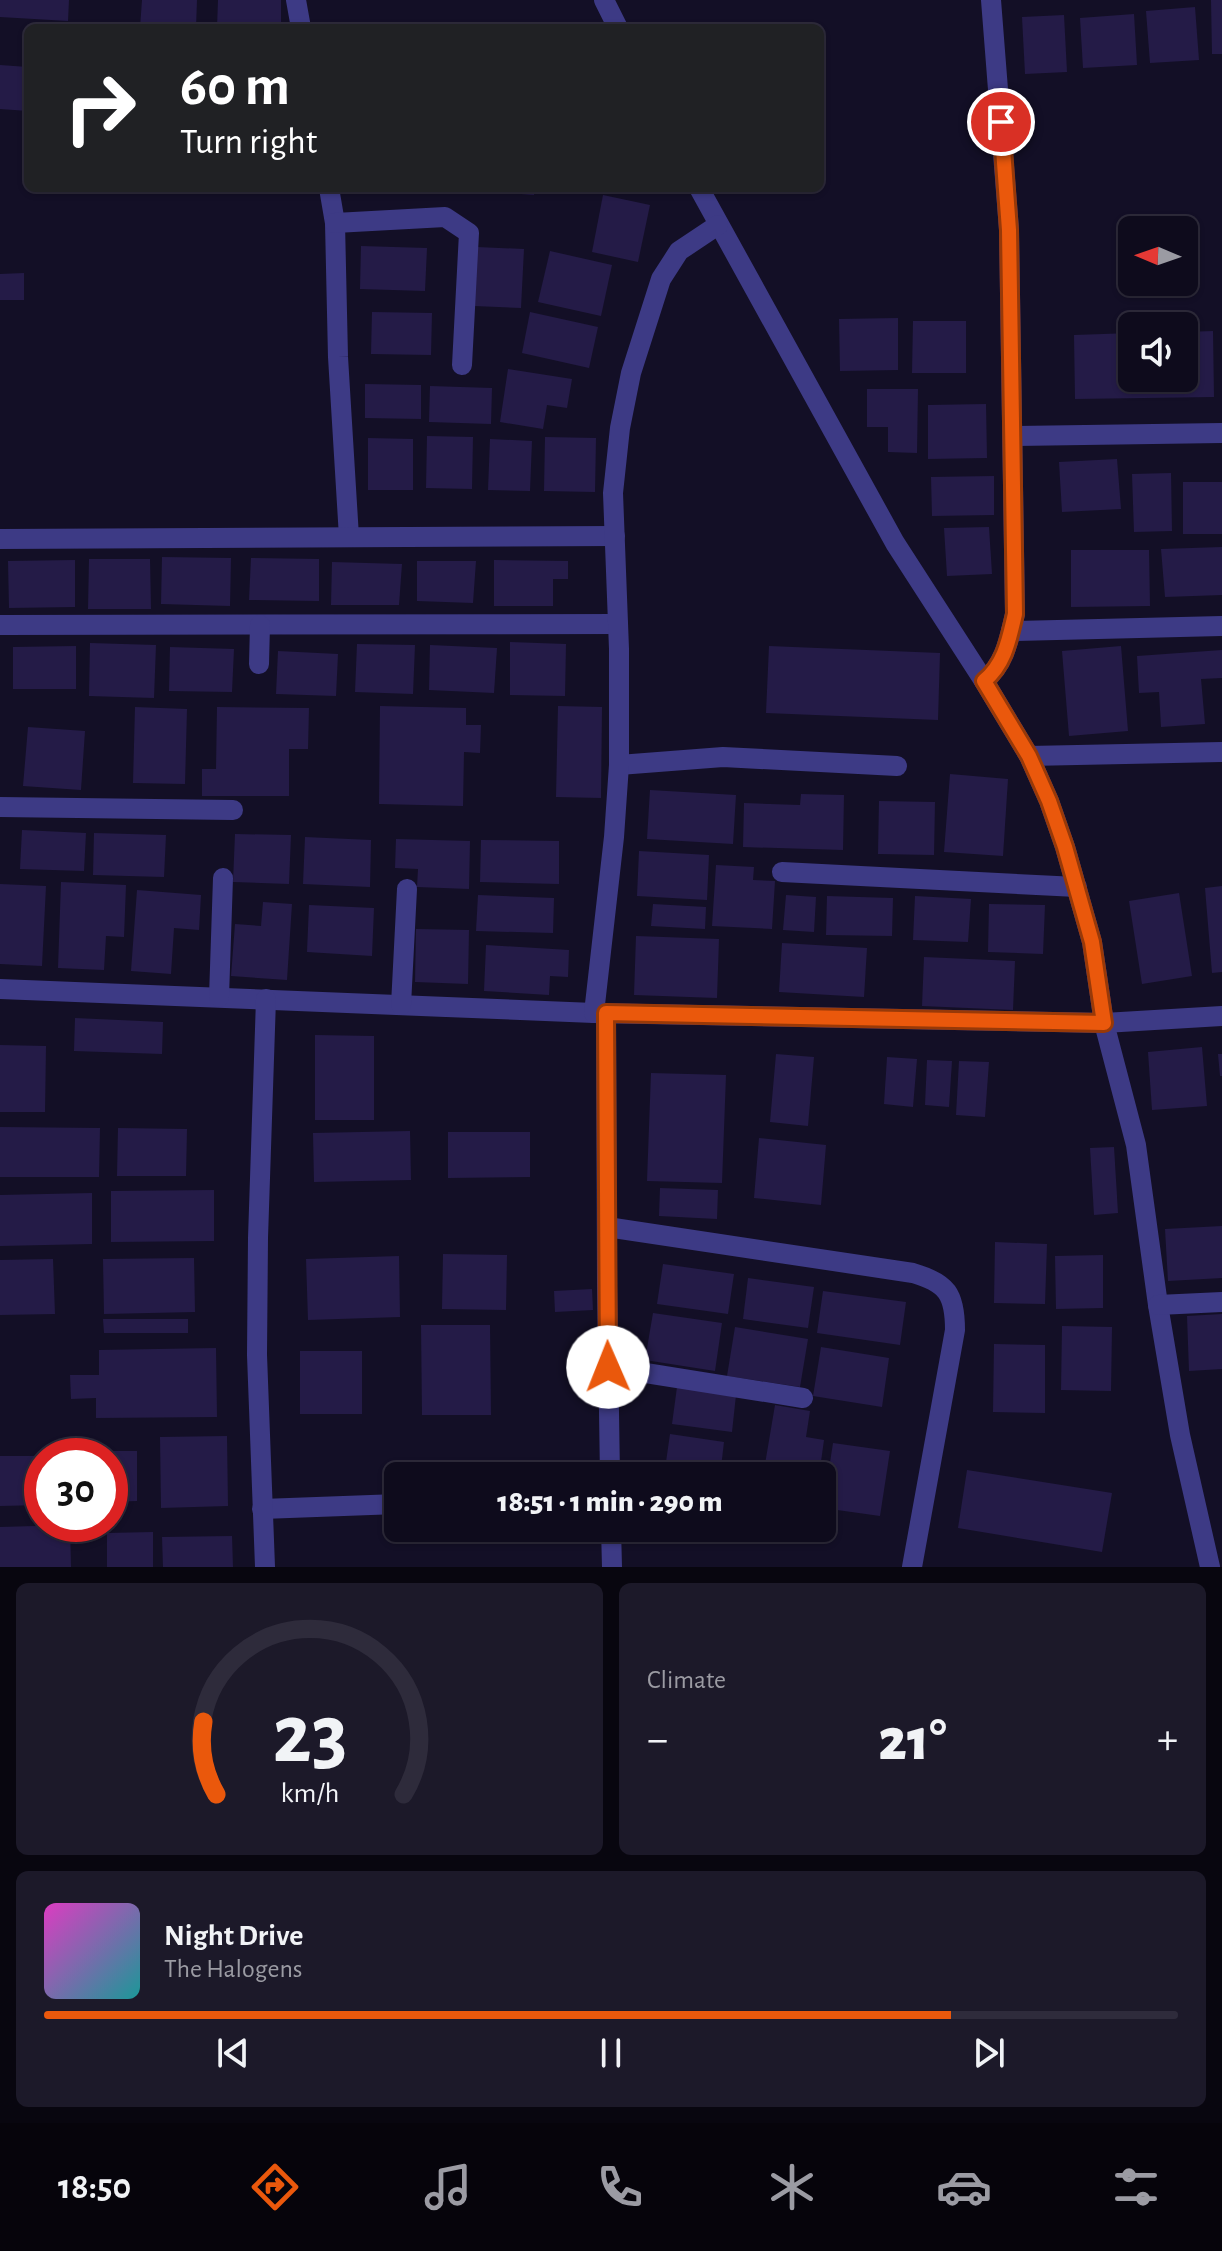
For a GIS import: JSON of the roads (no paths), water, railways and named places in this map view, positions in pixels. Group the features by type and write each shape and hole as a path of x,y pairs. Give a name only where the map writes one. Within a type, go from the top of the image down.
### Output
{"street":[{"path":"296,0 300,24"},
{"path":"604,0 616,24"},
{"path":"984,681 995,673 1001,662 1015,614 1009,230 991,0"},
{"path":"330,192 335,223 338,357 349,537"},
{"path":"701,192 895,543 1029,756 1049,801 1092,942 1104,1023 1136,1145 1180,1435 1210,1567"},
{"path":"335,223 445,217 469,233 462,365"},
{"path":"610,1462 600,1013 619,765 613,493 620,428 631,373 661,279 679,251 718,225"},
{"path":"1013,436 1222,433"},
{"path":"0,539 615,536"},
{"path":"0,625 618,624"},
{"path":"259,664 260,625"},
{"path":"1011,631 1222,626"},
{"path":"1029,756 1222,752"},
{"path":"619,765 723,757 897,766"},
{"path":"0,807 233,810"},
{"path":"782,872 1077,887"},
{"path":"219,997 223,878"},
{"path":"401,1005 407,889"},
{"path":"0,989 600,1013 1104,1023 1222,1016"},
{"path":"265,1567 257,1355 266,999"},
{"path":"607,1227 913,1273 936,1279 948,1292 955,1311 955,1330 912,1567"},
{"path":"1158,1305 1222,1302"},
{"path":"608,1367 803,1398"},
{"path":"262,1509 384,1505"},
{"path":"611,1542 612,1567"}]}
